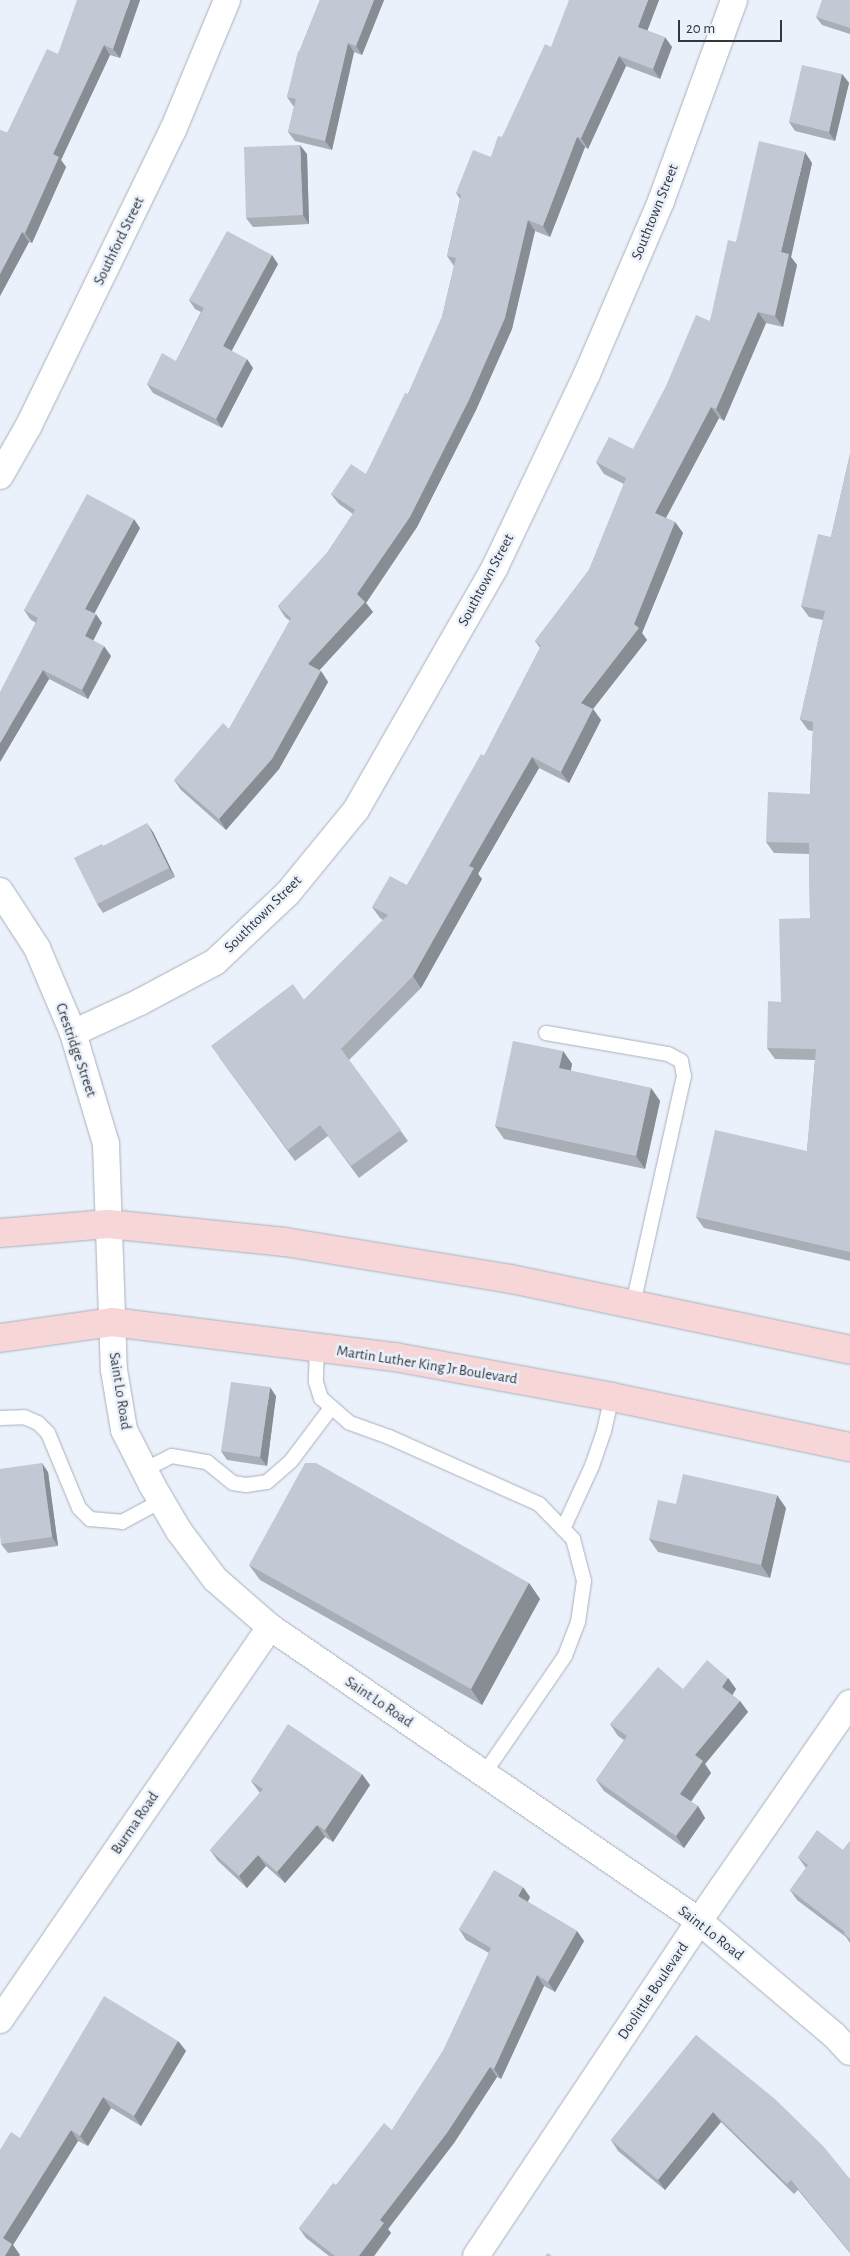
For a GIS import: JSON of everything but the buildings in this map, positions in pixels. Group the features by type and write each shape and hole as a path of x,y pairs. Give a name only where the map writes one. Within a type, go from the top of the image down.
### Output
{"main road":[{"path":"0,1233 108,1224 285,1242 511,1279 850,1350"},
{"name":"Martin Luther King Jr Boulevard","path":"0,1338 112,1322 396,1357 612,1397 850,1447"}],"street":[{"name":"Southford Street","path":"0,476 28,427 173,130 227,0"},
{"name":"Southtown Street","path":"74,1033 140,1002 215,962 288,893 356,810 495,568 586,374 660,202 734,0"},
{"name":"Crestridge Street","path":"0,891 37,948 74,1033 106,1144 108,1224"},
{"name":"Saint Lo Road","path":"108,1224 114,1370 124,1430 144,1470 179,1531 215,1579 270,1627 699,1921 834,2035 850,2052"},
{"name":"Burma Road","path":"0,2020 270,1627"},
{"name":"Doolittle Boulevard","path":"476,2256 699,1921 850,1702"}],"lane":[{"path":"546,1033 668,1054 680,1061 684,1076 633,1305"},
{"path":"316,1347 316,1382 321,1398 350,1423 389,1438 539,1504 573,1538 584,1581 578,1622 565,1656 484,1774"},
{"path":"563,1529 579,1498 595,1457 604,1431 612,1397"},
{"path":"144,1470 172,1456 179,1456 208,1462 233,1483 246,1485 267,1482 291,1461 331,1408"},
{"path":"0,1418 24,1417 38,1423 48,1433 78,1508 90,1519 122,1522 161,1501"}]}
